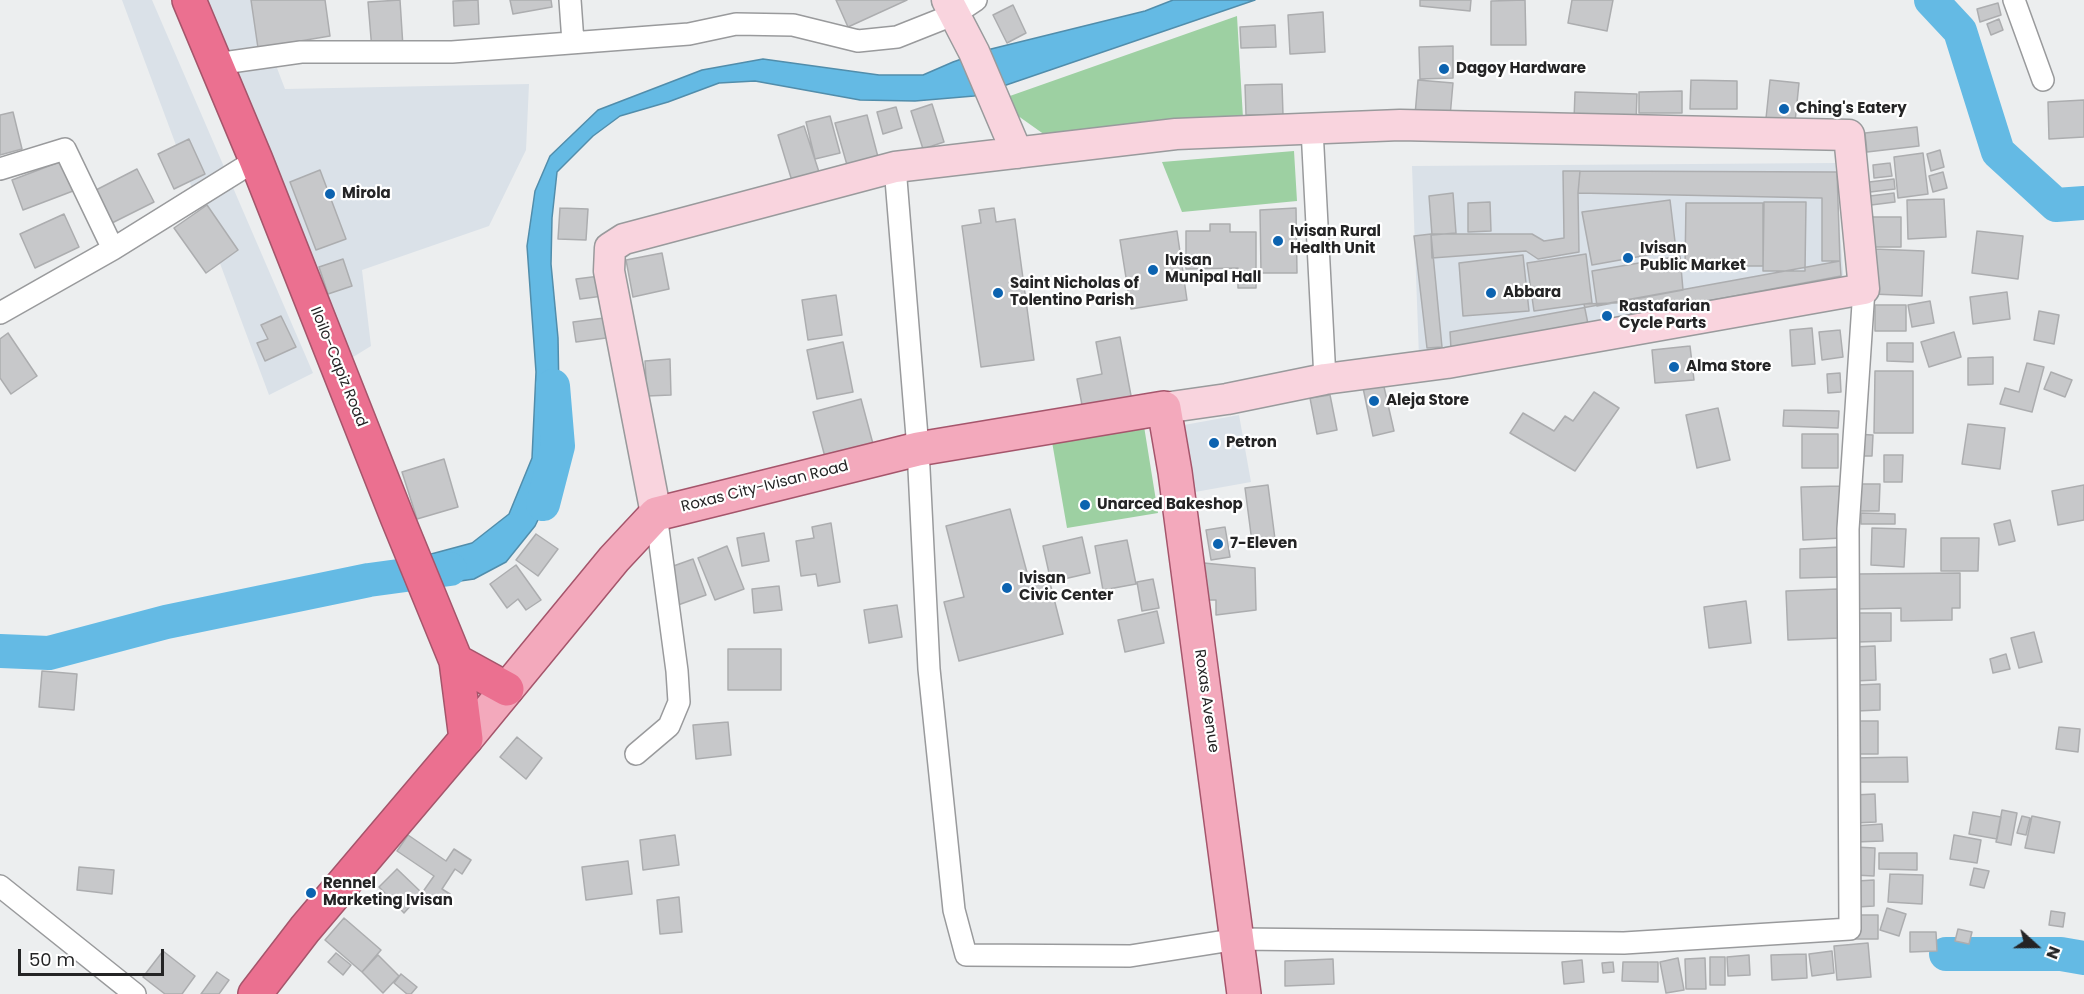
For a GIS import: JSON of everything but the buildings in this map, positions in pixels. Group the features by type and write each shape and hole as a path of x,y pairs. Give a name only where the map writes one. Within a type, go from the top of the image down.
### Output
{"highway":[{"name":"Iloilo-Capiz Road","path":"189,0 256,160 456,661 466,739"},
{"path":"456,661 507,688"},
{"path":"255,994 305,929 466,739"}],"main road":[{"name":"Roxas City-Ivisan Road","path":"656,514 918,449 1164,408"},
{"name":"Roxas Avenue","path":"1164,408 1245,994"},
{"path":"466,739 614,559 656,514"}],"street":[{"path":"570,0 573,42"},
{"path":"2014,0 2043,80"},
{"path":"216,64 301,52 452,52 689,34 736,24 793,25 858,40 897,37 959,5 974,52 1017,153"},
{"path":"636,754 669,726 679,702 656,514 609,271 610,248 624,239 895,167 1176,134 1400,125 1849,135 1864,289 1848,529 1850,929 1624,943 1238,939 1130,956 966,955 954,910 929,669 918,449 895,167"},
{"path":"1312,129 1325,379"},
{"path":"0,169 65,148 113,249"},
{"path":"0,313 113,249 256,160"},
{"path":"1164,408 1227,399 1325,379 1447,363 1864,289"},
{"path":"0,886 135,994"}],"shaded area":[{"path":"122,0 152,0 313,373 269,395"},
{"path":"204,0 251,0 285,89 529,84 526,150 489,226 362,270 371,346 345,362"},
{"name":"Ivisan Public Market","path":"1835,163 1844,285 1419,357 1412,166"},
{"path":"1239,415 1251,482 1195,492 1184,425"}],"green space":[{"path":"1237,16 1243,118 1045,135 1014,113 1007,97"},
{"path":"1294,151 1297,201 1182,212 1162,162"},
{"path":"1143,420 1158,513 1067,528 1051,436"}],"water":[{"path":"1173,0 1255,0 974,96 915,101 860,100 755,81 719,83 668,102 620,116 593,136 557,172 552,218 551,264 558,338 559,395 553,489 535,526 506,562 474,579 433,585 420,557 472,543 509,514 532,458 536,372 527,246 535,191 550,156 598,110 702,70 763,59 879,75 923,75 987,50 1145,11"}],"waterway":[{"path":"1931,0 1960,31 1998,152 2056,205 2084,203"},
{"path":"543,504 558,446 553,386"},
{"path":"0,651 49,653 166,622 369,580 450,569"},
{"path":"1946,954 2061,954 2084,958"}],"place":[{"name":"Dagoy Hardware","path":"1444,69"},
{"name":"Ching's Eatery","path":"1784,109"},
{"name":"Mirola","path":"330,194"},
{"name":"Ivisan Rural Health Unit","path":"1278,241"},
{"name":"Ivisan Public Market","path":"1628,258"},
{"name":"Ivisan Munipal Hall","path":"1153,270"},
{"name":"Saint Nicholas of Tolentino Parish","path":"998,293"},
{"name":"Abbara","path":"1491,293"},
{"name":"Rastafarian Cycle Parts","path":"1607,316"},
{"name":"Alma Store","path":"1674,367"},
{"name":"Aleja Store","path":"1374,401"},
{"name":"Petron","path":"1214,443"},
{"name":"Unarced Bakeshop","path":"1085,505"},
{"name":"7-Eleven","path":"1218,544"},
{"name":"Ivisan Civic Center","path":"1007,588"},
{"name":"Rennel Marketing Ivisan","path":"311,893"}]}
